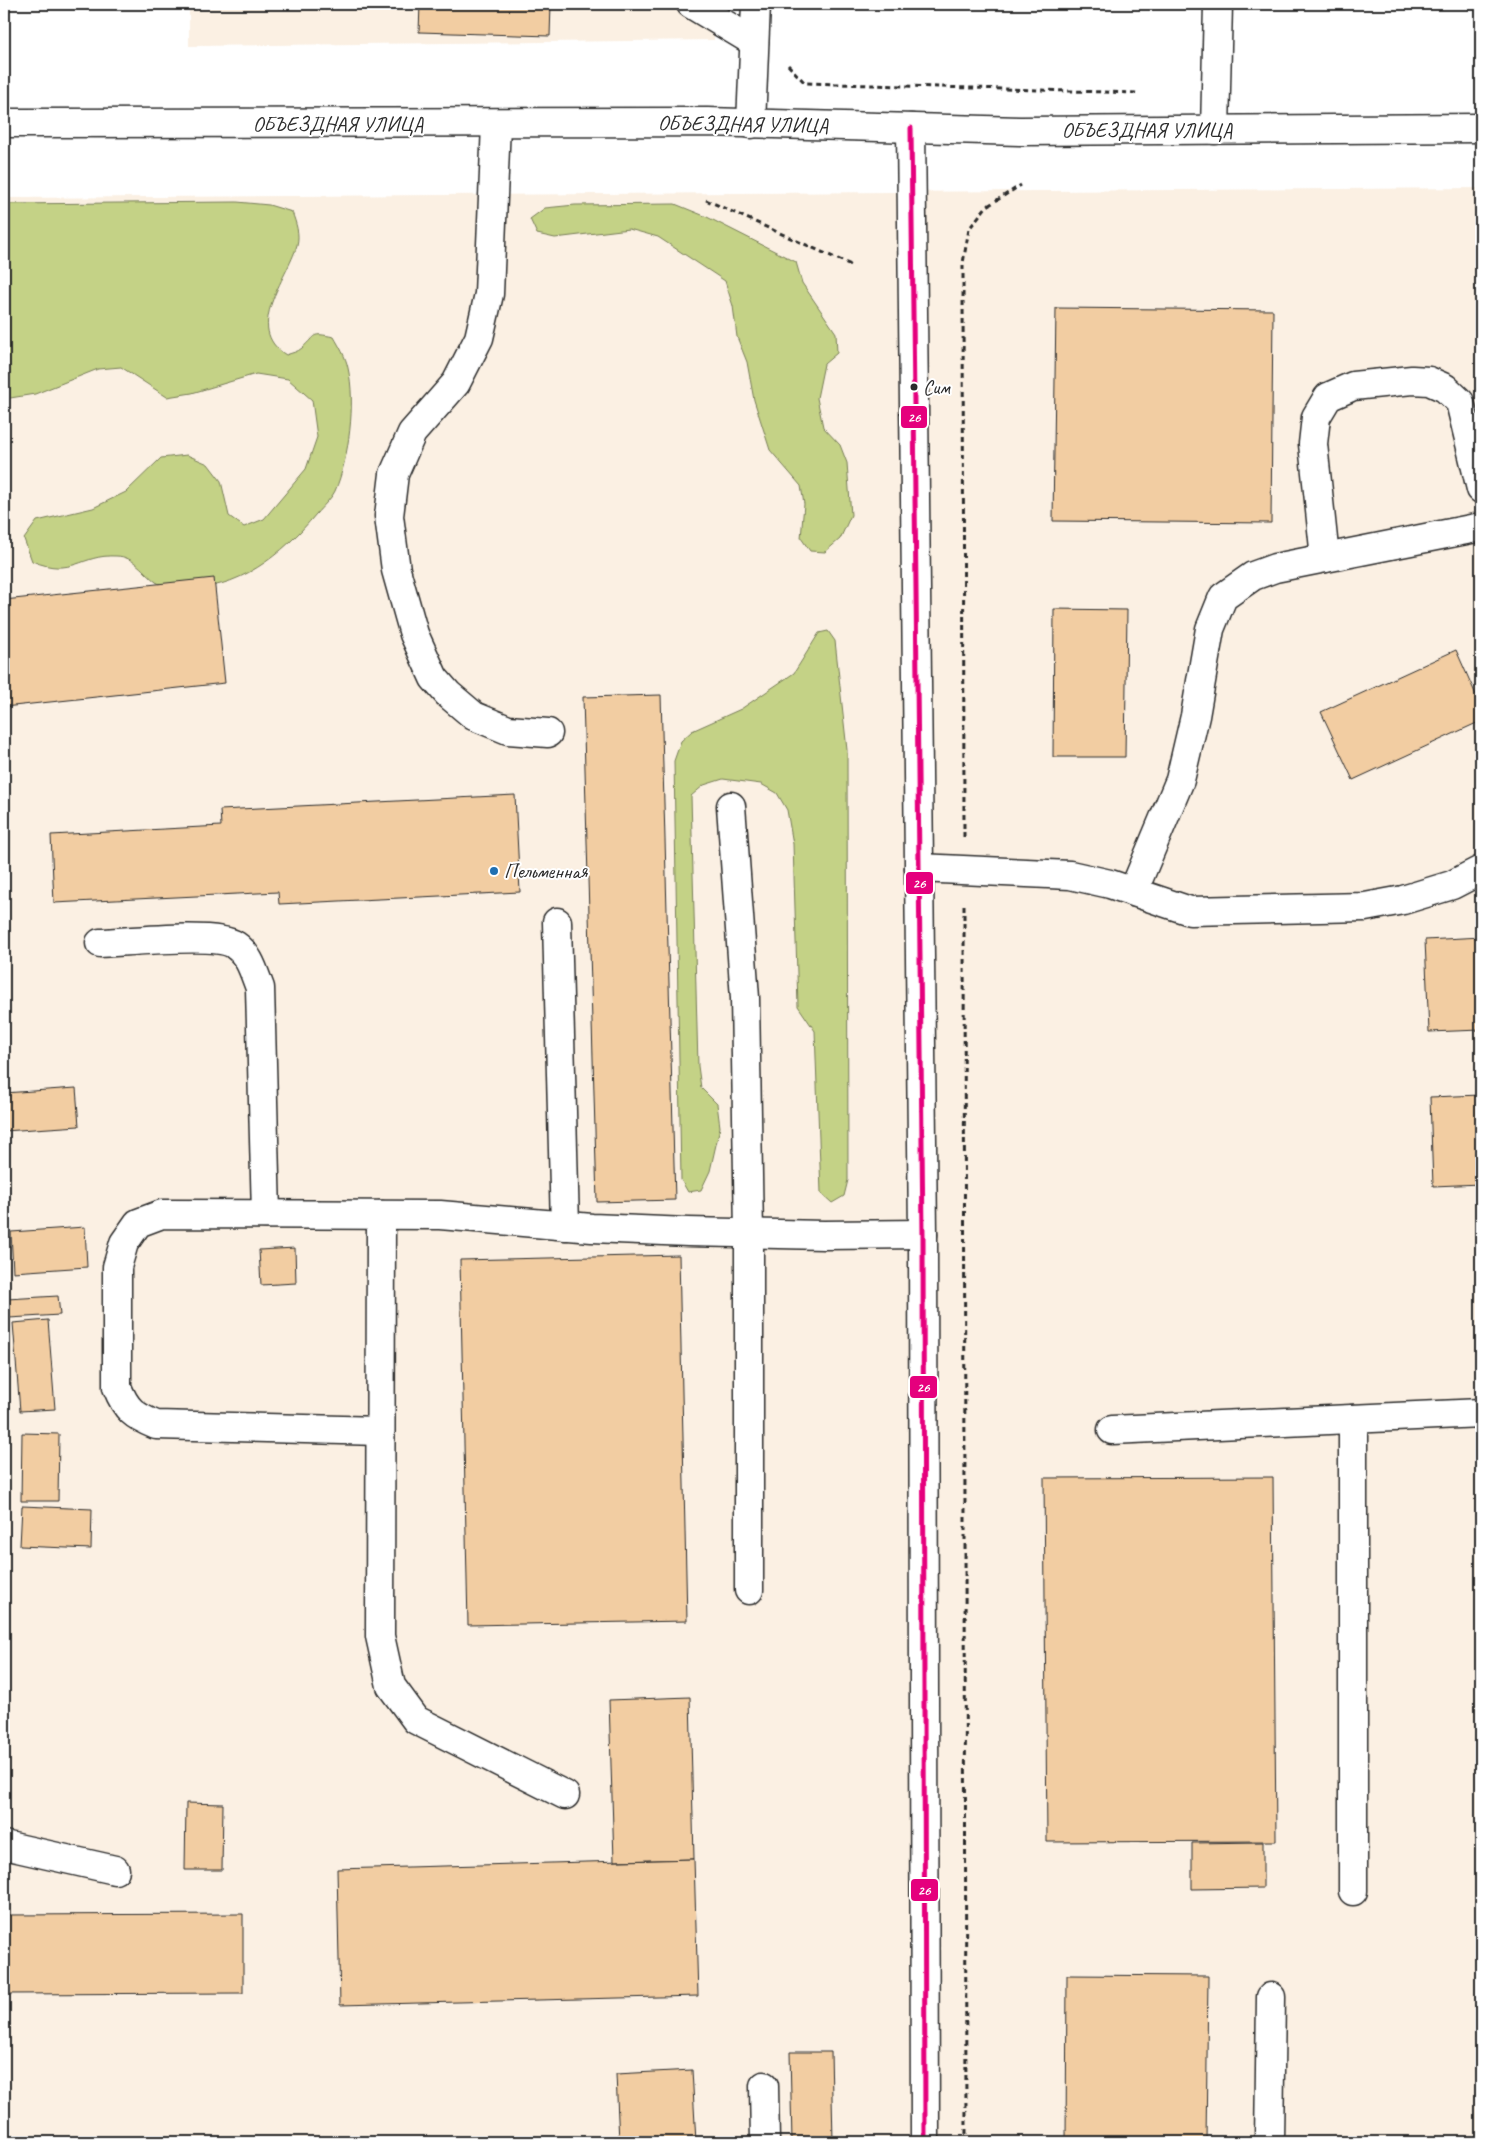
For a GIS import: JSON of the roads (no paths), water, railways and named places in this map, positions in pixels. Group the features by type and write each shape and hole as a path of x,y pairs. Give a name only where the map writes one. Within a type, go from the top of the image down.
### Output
{"street":[{"path":"692,4 754,42"},
{"path":"751,124 756,4"},
{"path":"1215,130 1218,4"},
{"name":"ОБЪЕЗДНАЯ УЛИЦА","path":"4,123 751,124 1020,131 1481,128"},
{"path":"496,124 490,294 479,338 456,383 412,433 394,474 389,516 396,570 414,634 434,678 448,694 474,716 508,730 548,734"},
{"path":"911,128 923,1234 925,2142"},
{"path":"1325,558 1313,444 1316,417 1328,397 1353,386 1412,380 1429,382 1444,388 1460,402 1481,488"},
{"path":"1133,892 1180,780 1195,716 1210,629 1223,597 1253,576 1275,568 1481,527"},
{"path":"732,806 745,998 749,1234 749,1590"},
{"path":"919,868 1070,875 1133,892 1190,911 1365,907 1402,900 1444,888 1481,870"},
{"path":"557,922 565,1226"},
{"path":"100,943 210,939 234,944 249,960 260,988 266,1214"},
{"path":"380,1431 156,1425 139,1418 124,1404 117,1387 118,1267 124,1243 138,1223 162,1214 381,1214 440,1215 565,1226 749,1234 824,1236 923,1234"},
{"path":"381,1214 380,1636 391,1686 416,1720 565,1795"},
{"path":"1112,1430 1481,1413"},
{"path":"1353,1891 1354,1419"},
{"path":"4,1845 115,1870"},
{"path":"1269,2142 1271,1997"},
{"path":"764,2086 765,2142"}],"place":[{"name":"Сим","path":"914,387"},
{"name":"Пельменная","path":"494,871"}]}
